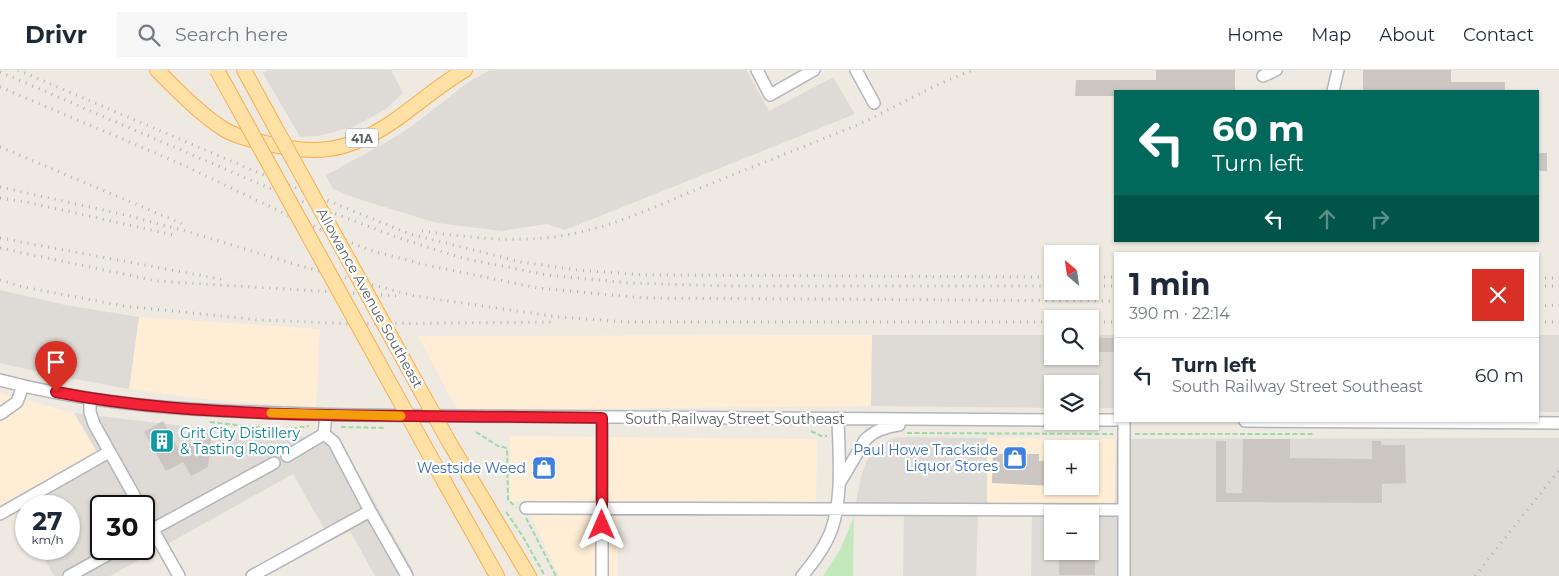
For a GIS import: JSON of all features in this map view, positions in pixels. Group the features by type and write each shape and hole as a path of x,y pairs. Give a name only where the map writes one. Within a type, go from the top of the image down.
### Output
{"main road":[{"name":"41A","path":"157,70 199,110 223,128 242,137 296,150 317,151 335,149 368,136 391,123 465,70"},
{"name":"Allowance Avenue Southeast","path":"217,70 497,576"},
{"name":"Allowance Avenue Southeast","path":"244,70 449,442 529,576"}],"street":[{"path":"756,70 770,95 814,70"},
{"path":"856,70 874,103"},
{"path":"1263,76 1276,70"},
{"path":"1334,90 1338,70"},
{"name":"South Railway Street Southeast","path":"0,380 90,399 202,410 326,415 1044,420"},
{"path":"0,414 17,402 23,386"},
{"path":"90,399 92,419 134,495"},
{"path":"324,434 326,415"},
{"path":"602,418 602,576"},
{"path":"802,576 819,553 831,530 836,509 839,486 838,420"},
{"path":"839,486 862,443 872,434 888,427 947,420"},
{"path":"1099,420 1114,420"},
{"path":"1124,422 1124,576"},
{"path":"1402,422 1559,423"},
{"path":"287,456 324,434"},
{"path":"324,434 334,442 407,576"},
{"path":"0,514 110,452"},
{"path":"155,528 274,463"},
{"path":"526,508 1124,510"},
{"path":"252,576 370,510"},
{"path":"155,542 178,576"},
{"path":"69,576 98,560"}],"path":[{"path":"903,433 1111,434"},
{"path":"522,535 545,576"}],"shaded area":[{"path":"269,70 391,70 403,93 386,109 353,127 318,136 300,137 263,73"},
{"path":"490,70 746,70 769,111 833,77 855,114 565,230 547,224 502,231 437,223 355,198 333,189 326,175 387,142 412,126 467,83"},
{"path":"0,290 65,305 139,317 129,389 0,363"},
{"path":"139,317 320,329 316,407 213,400 129,389"},
{"path":"872,335 871,406 457,410 418,336"},
{"path":"872,335 1044,335 1044,365 1099,365 1099,335 1114,335 1114,408 1099,408 1099,375 1044,375 1044,408 871,406"},
{"path":"1539,335 1559,335 1559,412 1539,412"},
{"path":"0,393 74,413 103,462 43,495 15,495 15,511 0,519"},
{"path":"74,413 201,428 340,440 414,572 407,576 375,576 350,531 331,541 293,474 155,551 155,495 90,495 90,560 139,560 110,576 54,576 45,560 80,560 80,495 43,495 103,462"},
{"path":"510,436 817,439 816,512 618,512 618,576 559,576 524,501 510,501"},
{"path":"893,438 987,438 987,515 978,515 976,576 903,576 904,514 854,513 861,477 866,462 873,450"},
{"path":"987,438 1116,439 1115,515 1099,515 1099,505 1044,505 1044,515 987,515"},
{"path":"1559,438 1559,576 1031,576 1032,514 1044,514 1044,560 1099,560 1099,514 1115,514 1116,439"}],"green space":[{"path":"854,517 853,576 823,576 840,550"}],"building":[{"path":"1156,70 1235,70 1235,90 1114,90 1114,96 1075,96 1076,80 1156,80"},
{"path":"1363,70 1451,70 1451,82 1505,82 1505,90 1363,90"},
{"path":"1539,153 1547,153 1547,171 1539,171"},
{"path":"1099,338 1114,338 1114,352 1099,352"},
{"name":"Grit City Distillery & Tasting Room","path":"163,421 179,450 212,432 208,467 191,476 183,462 166,471 144,432"},
{"path":"1243,439 1290,439 1290,458 1372,459 1372,441 1381,441 1381,445 1405,445 1406,483 1382,484 1382,503 1216,502 1216,441 1226,441 1226,493 1242,493"},
{"path":"993,454 1039,454 1039,461 1044,461 1044,486 992,483"},
{"path":"1059,560 1095,560 1095,575 1059,575"}],"railway":[{"path":"18,70 259,173 410,234 521,262 578,270 644,275 1044,277"},
{"path":"422,231 478,238 534,239 589,230 638,214 855,126 973,70"},
{"path":"0,72 283,194 402,239 462,258 547,275 629,283 730,286 1044,286"},
{"path":"0,87 181,164 294,218 366,249 426,265 538,288 643,298 1114,301"},
{"path":"0,147 183,224"},
{"path":"0,187 130,216 301,266 415,296 558,317 627,322 1044,322"},
{"path":"0,198 26,202 178,236"},
{"path":"0,238 225,280"},
{"path":"0,248 156,281 399,296"},
{"path":"1099,277 1114,277"},
{"path":"1539,278 1559,278"},
{"path":"0,280 23,287 124,306 260,320 355,324 555,322"},
{"path":"1099,286 1114,286"},
{"path":"1539,286 1559,286"},
{"path":"1539,306 1559,305"},
{"path":"1099,322 1114,322"},
{"path":"1539,322 1559,322"},
{"path":"1475,576 1559,470"}],"slow traffic":[{"path":"271,413 401,416"}],"place":[{"name":"Grit City Distillery & Tasting Room","path":"162,441"},
{"name":"Paul Howe Trackside Liquor Stores","path":"1015,458"},
{"name":"Westside Weed","path":"544,468"}],"route":[{"path":"56,392 90,399 202,410 326,415 602,418 602,525"}]}
